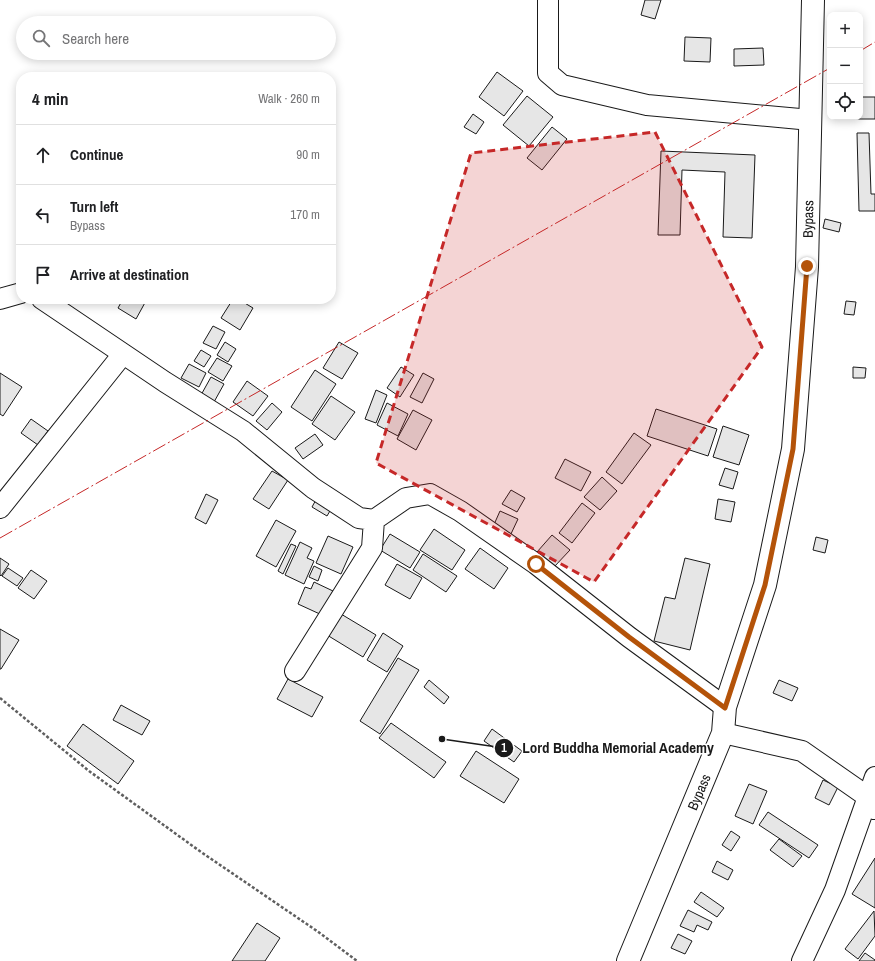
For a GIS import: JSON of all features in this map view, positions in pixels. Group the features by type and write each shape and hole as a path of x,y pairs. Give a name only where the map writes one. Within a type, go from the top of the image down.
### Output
{"main road":[{"name":"Bypass","path":"628,961 724,734 725,708 765,585 793,449 807,266 813,0"}],"street":[{"path":"548,0 548,73 562,85 647,104 811,120"},
{"path":"0,299 16,294"},
{"path":"49,304 123,354 243,431 319,492 359,518 374,520 406,498 430,494 460,511 536,564 629,637 725,708"},
{"path":"0,508 123,354"},
{"path":"295,671 372,548 374,520"},
{"path":"724,734 802,751 871,803"},
{"path":"802,961 835,890 871,803 875,777"}],"path":[{"path":"0,698 89,771 201,852 317,931 357,961"}],"highlighted area":[{"path":"655,132 762,347 594,582 376,463 471,153"}],"building":[{"path":"645,0 661,0 655,19 641,15"},
{"path":"685,37 711,38 710,62 684,61"},
{"path":"763,48 764,65 734,66 734,49"},
{"path":"497,72 523,91 504,116 479,97"},
{"path":"527,96 553,117 529,146 503,125"},
{"path":"863,97 875,97 875,119 863,119"},
{"path":"473,114 484,122 476,134 464,127"},
{"path":"552,127 567,139 542,170 527,158"},
{"path":"857,133 869,133 871,194 875,194 875,211 859,211"},
{"path":"661,151 755,155 752,238 723,237 725,172 682,170 680,235 658,235"},
{"path":"825,219 841,223 839,232 823,228"},
{"path":"846,301 856,302 854,315 844,314"},
{"path":"120,304 144,304 136,319 118,308"},
{"path":"230,304 246,304 253,308 240,330 221,318"},
{"path":"213,326 225,332 216,349 203,343"},
{"path":"225,342 236,349 228,362 217,355"},
{"path":"339,342 358,353 342,379 323,368"},
{"path":"201,350 211,356 204,367 194,361"},
{"path":"217,358 232,366 223,381 208,372"},
{"path":"189,364 206,373 199,387 181,378"},
{"path":"401,367 414,375 400,397 387,388"},
{"path":"853,367 866,368 865,378 853,378"},
{"path":"315,370 336,384 312,421 291,407"},
{"path":"0,373 22,387 3,416 0,414"},
{"path":"423,373 434,379 422,403 410,397"},
{"path":"211,377 224,384 214,402 201,395"},
{"path":"247,381 268,396 253,416 233,402"},
{"path":"376,390 387,395 376,423 365,419"},
{"path":"331,396 355,412 335,440 312,424"},
{"path":"272,403 282,412 267,430 256,421"},
{"path":"387,403 408,414 398,436 377,425"},
{"path":"656,409 717,429 708,456 647,436"},
{"path":"413,410 432,420 416,450 397,439"},
{"path":"31,419 48,431 38,445 21,433"},
{"path":"723,426 749,435 739,465 713,457"},
{"path":"634,433 651,445 622,484 606,472"},
{"path":"315,434 323,445 303,459 295,448"},
{"path":"565,459 591,472 581,491 555,478"},
{"path":"725,468 738,472 733,489 719,485"},
{"path":"272,471 288,480 269,509 253,499"},
{"path":"602,477 617,491 600,510 584,497"},
{"path":"511,490 525,498 517,512 502,504"},
{"path":"206,494 218,500 206,524 195,518"},
{"path":"318,496 334,504 327,516 312,507"},
{"path":"718,499 735,502 731,522 715,519"},
{"path":"582,503 595,513 572,543 559,533"},
{"path":"500,511 518,519 510,536 492,529"},
{"path":"276,520 296,531 276,567 256,556"},
{"path":"434,529 465,550 452,570 420,550"},
{"path":"390,534 420,552 410,568 380,550"},
{"path":"552,535 570,550 554,567 537,552"},
{"path":"328,536 353,547 341,574 316,563"},
{"path":"816,537 828,540 825,553 813,550"},
{"path":"300,542 312,548 307,558 314,561 304,584 285,575"},
{"path":"291,544 296,546 283,574 278,571"},
{"path":"480,548 508,568 494,589 465,569"},
{"path":"423,554 457,576 446,592 413,570"},
{"path":"0,558 9,564 1,576 0,575"},
{"path":"685,558 710,564 690,650 654,641 665,597 675,599"},
{"path":"397,564 422,578 410,599 385,585"},
{"path":"314,566 322,570 318,581 309,577"},
{"path":"8,568 23,578 17,586 2,576"},
{"path":"31,570 47,581 34,599 18,588"},
{"path":"314,582 333,591 322,615 298,604 305,587 311,589"},
{"path":"341,614 376,635 363,657 327,635"},
{"path":"0,629 19,640 1,669 0,669"},
{"path":"383,633 403,646 387,672 367,660"},
{"path":"398,658 419,670 380,734 360,721"},
{"path":"288,679 323,697 312,717 277,699"},
{"path":"429,680 449,697 444,704 424,687"},
{"path":"779,680 798,688 792,701 773,693"},
{"path":"121,705 150,721 142,735 113,720"},
{"path":"391,723 446,762 434,778 379,738"},
{"path":"83,724 134,761 118,784 67,746"},
{"path":"492,729 522,751 514,762 484,741"},
{"path":"476,751 519,779 504,803 460,776"},
{"path":"823,780 838,787 829,805 815,798"},
{"path":"749,784 767,791 753,824 735,816"},
{"path":"768,812 818,845 809,858 759,825"},
{"path":"731,831 740,837 731,851 722,845"},
{"path":"779,839 802,856 793,867 770,850"},
{"path":"875,858 875,908 852,894"},
{"path":"717,861 733,870 728,880 712,872"},
{"path":"701,892 724,908 717,917 694,902"},
{"path":"688,910 712,922 708,930 697,925 694,932 680,926"},
{"path":"874,911 875,936 858,959 845,949"},
{"path":"257,923 280,938 265,961 232,961"},
{"path":"678,934 692,941 685,954 671,948"},
{"path":"865,953 875,960 875,961 859,961"}],"power":[{"path":"863,49 875,42"},
{"path":"0,538 827,70"}],"place":[{"name":"Lord Buddha Memorial Academy","path":"442,739"}],"route":[{"path":"536,564 629,637 725,708 765,585 793,449 807,266"}]}
